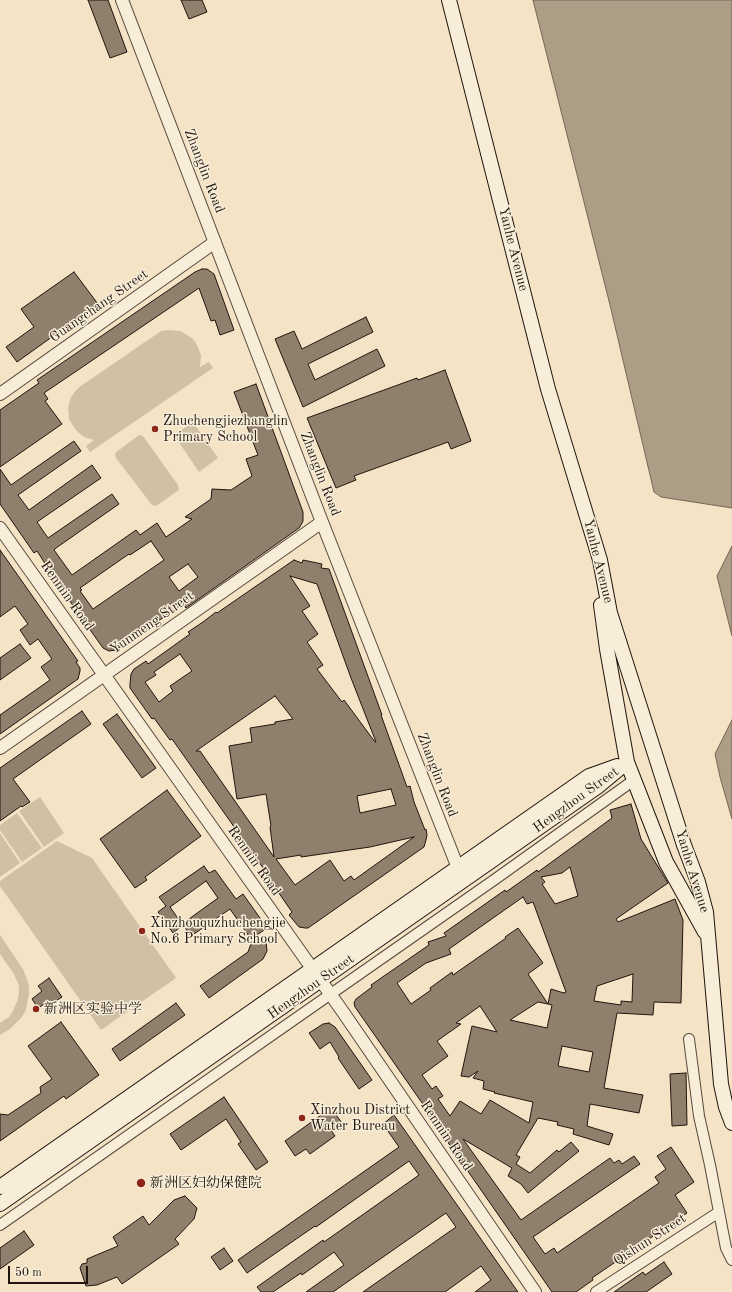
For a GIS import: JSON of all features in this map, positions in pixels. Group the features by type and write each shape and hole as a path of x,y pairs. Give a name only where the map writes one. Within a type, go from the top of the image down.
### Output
{"main road":[{"name":"Yanhe Avenue","path":"449,0 548,389 600,560 610,613 684,844 698,882 706,912 721,1084 726,1107 732,1123"},
{"path":"604,579 600,600 627,762 666,862 708,938"},
{"name":"Hengzhou Street","path":"0,1204 316,974 458,868 590,776 627,762"},
{"name":"Hengzhou Street","path":"0,1187 597,787 627,762"}],"street":[{"name":"Zhanglin Road","path":"122,0 322,522 458,868"},
{"name":"Guangchang Street","path":"0,394 215,242"},
{"name":"Yunmeng Street","path":"0,748 322,522"},
{"name":"Renmin Road","path":"0,528 316,974 535,1292"},
{"path":"0,1225 634,780"},
{"path":"688,1039 700,1116 726,1248 732,1260"},
{"name":"Qishun Street","path":"596,1292 719,1212"}],"shaded area":[{"path":"533,0 732,0 732,508 661,497 654,492 610,305"},
{"path":"161,331 180,331 192,338 201,355 200,367 209,362 213,368 90,452 86,446 94,440 84,437 79,433 69,419 68,408 71,397 78,388"},
{"path":"193,422 218,458 199,472 174,435"},
{"path":"139,435 143,436 178,485 179,490 156,506 152,505 116,458 115,453"},
{"path":"732,546 732,636 717,576"},
{"path":"732,720 732,819 715,754"},
{"path":"40,797 64,833 44,847 19,811"},
{"path":"17,813 42,848 22,862 0,830 0,825"},
{"path":"0,833 20,863 0,877"},
{"path":"57,841 92,858 176,978 101,1030 0,886 0,881"},
{"path":"0,935 23,969 29,985 29,993 26,1010 22,1017 10,1029 0,1035 0,1023 9,1017 13,1011 18,999 19,986 14,974 0,954"}],"building":[{"path":"88,0 108,0 127,52 110,58"},
{"path":"181,0 202,0 207,12 189,19"},
{"path":"202,269 207,269 214,274 234,330 220,335 215,320 211,321 199,288 44,393 48,399 45,401 62,424 0,467 0,410 39,383 37,380 195,272"},
{"path":"74,272 98,304 17,362 6,347 34,327 21,309"},
{"path":"366,317 373,332 308,364 315,380 377,349 385,366 303,407 275,339 294,331 302,349"},
{"path":"445,370 471,441 451,449 448,442 354,476 356,480 336,488 307,418 417,378 418,380"},
{"path":"256,384 303,512 303,521 299,528 186,608 183,604 116,650 109,651 103,648 45,566 46,565 37,551 34,553 0,504 0,469 11,485 74,441 81,451 18,495 29,510 92,465 101,478 37,522 48,538 112,494 119,504 54,550 72,575 136,530 140,535 157,523 166,537 192,519 185,517 211,499 212,489 231,490 252,476 246,459 258,455 234,392","holes":["151,541 164,560 93,609 80,591 82,590 80,588 129,554 130,555","188,564 198,577 179,591 169,577"]},
{"path":"0,550 78,661 76,662 80,668 80,671 78,679 0,734 0,715 50,680 41,667 52,659 38,639 30,645 20,630 28,624 15,606 0,617"},
{"path":"294,560 302,563 303,560 322,564 321,568 329,569 407,787 410,786 414,802 425,830 426,829 427,835 424,847 308,928 299,927 289,915 292,912 265,873 266,872 172,739 170,740 154,718 152,719 130,688 131,674 134,669 146,661 148,664 190,634 188,632 216,612 217,613","holes":["290,576 317,584 376,742 344,700 342,702 317,669 323,665 307,642 318,634 302,611 310,606","180,654 192,671 170,686 173,691 159,702 145,682 156,675 154,672","275,696 293,719 275,722 275,724 250,728 252,742 229,746 237,799 266,794 274,857 200,751 196,751","391,789 396,805 360,813 357,796","414,837 354,880 351,876 344,881 330,860 295,885 276,859 301,855 301,857 370,847"]},
{"path":"20,644 31,658 0,680 0,658"},
{"path":"82,711 91,724 13,779 30,802 22,807 21,806 0,821 0,768"},
{"path":"117,714 156,768 142,778 103,724"},
{"path":"167,790 201,836 145,877 147,880 135,888 100,839"},
{"path":"631,804 641,839 668,883 616,919 618,922 675,899 683,920 681,1003 654,1002 653,1015 617,1013 604,1088 643,1095 639,1113 590,1104 587,1126 613,1134 609,1145 573,1134 574,1129 557,1125 558,1122 538,1118 516,1155 520,1157 516,1164 530,1173 557,1150 559,1152 571,1142 579,1151 528,1193 521,1184 508,1176 512,1168 463,1139 521,1220 610,1158 614,1163 619,1160 622,1164 634,1156 640,1164 533,1237 545,1254 554,1248 557,1253 659,1183 655,1177 666,1169 657,1156 671,1147 694,1182 675,1195 687,1213 592,1278 593,1280 576,1292 552,1292 433,1121 434,1120 355,1007 354,1003 356,999 372,987 371,985 429,945 428,942 446,936 444,933 505,890 506,892 537,870 538,872 612,818 610,810","holes":["570,867 578,896 555,904 542,884 545,882 541,877 562,873","523,897 527,904 533,902 566,992 564,993 551,989 548,1004 528,974 543,963 518,928 453,975 452,972 430,988 431,990 411,1004 397,983 426,963 451,954 449,949","633,974 632,1002 621,1001 621,1005 594,1001 597,986","538,1002 552,1005 547,1028 510,1020","480,1006 497,1032 472,1026 461,1076 469,1077 478,1071 473,1078 484,1081 483,1089 533,1102 529,1123 490,1100 481,1114 460,1101 450,1116 438,1099 443,1096 436,1086 432,1089 422,1075 448,1056 437,1041 461,1024 456,1023","562,1046 593,1052 589,1072 558,1066"]},
{"path":"204,866 209,873 215,870 236,899 243,894 267,928 251,939 230,909 191,936 183,925 173,933 158,912 166,906 159,897","holes":["206,881 218,898 182,924 170,907"]},
{"path":"252,941 266,941 267,951 263,959 209,998 200,986 248,952"},
{"path":"49,978 62,997 51,1004 49,1001 38,1008 32,999 42,991 38,986"},
{"path":"176,1003 185,1015 120,1061 112,1049"},
{"path":"61,1022 99,1075 66,1099 64,1096 0,1141 0,1114 8,1115 41,1093 40,1087 52,1079 28,1046"},
{"path":"329,1023 335,1027 372,1080 359,1089 338,1058 339,1057 330,1042 320,1049 309,1033 323,1024"},
{"path":"686,1073 687,1125 672,1126 670,1074"},
{"path":"224,1097 268,1162 256,1170 238,1144 241,1142 226,1119 181,1150 170,1134"},
{"path":"331,1108 342,1123 331,1130 335,1136 310,1154 306,1149 295,1156 285,1141"},
{"path":"394,1115 518,1292 475,1292 491,1280 481,1266 445,1292 363,1292 456,1227 446,1213 333,1292 306,1292 344,1265 334,1252 302,1275 301,1273 273,1292 261,1292 257,1287 419,1175 409,1161 316,1227 315,1226 247,1273 238,1260 399,1147 383,1124"},
{"path":"185,1196 197,1208 194,1219 175,1239 179,1244 122,1284 117,1277 97,1285 86,1286 80,1268 82,1264 87,1263 87,1259 118,1246 113,1237 143,1216 149,1225 174,1200"},
{"path":"24,1231 34,1245 0,1269 0,1248"},
{"path":"224,1248 233,1261 220,1270 211,1257"},
{"path":"664,1262 672,1274 646,1292 614,1292 643,1272 645,1275"}],"place":[{"name":"Zhuchengjiezhanglin Primary School","path":"155,429"},
{"name":"Xinzhouquzhuchengjie No.6 Primary School","path":"142,931"},
{"name":"新洲区实验中学","path":"36,1009"},
{"name":"Xinzhou District Water Bureau","path":"302,1118"},
{"name":"新洲区妇幼保健院","path":"141,1183"}]}
